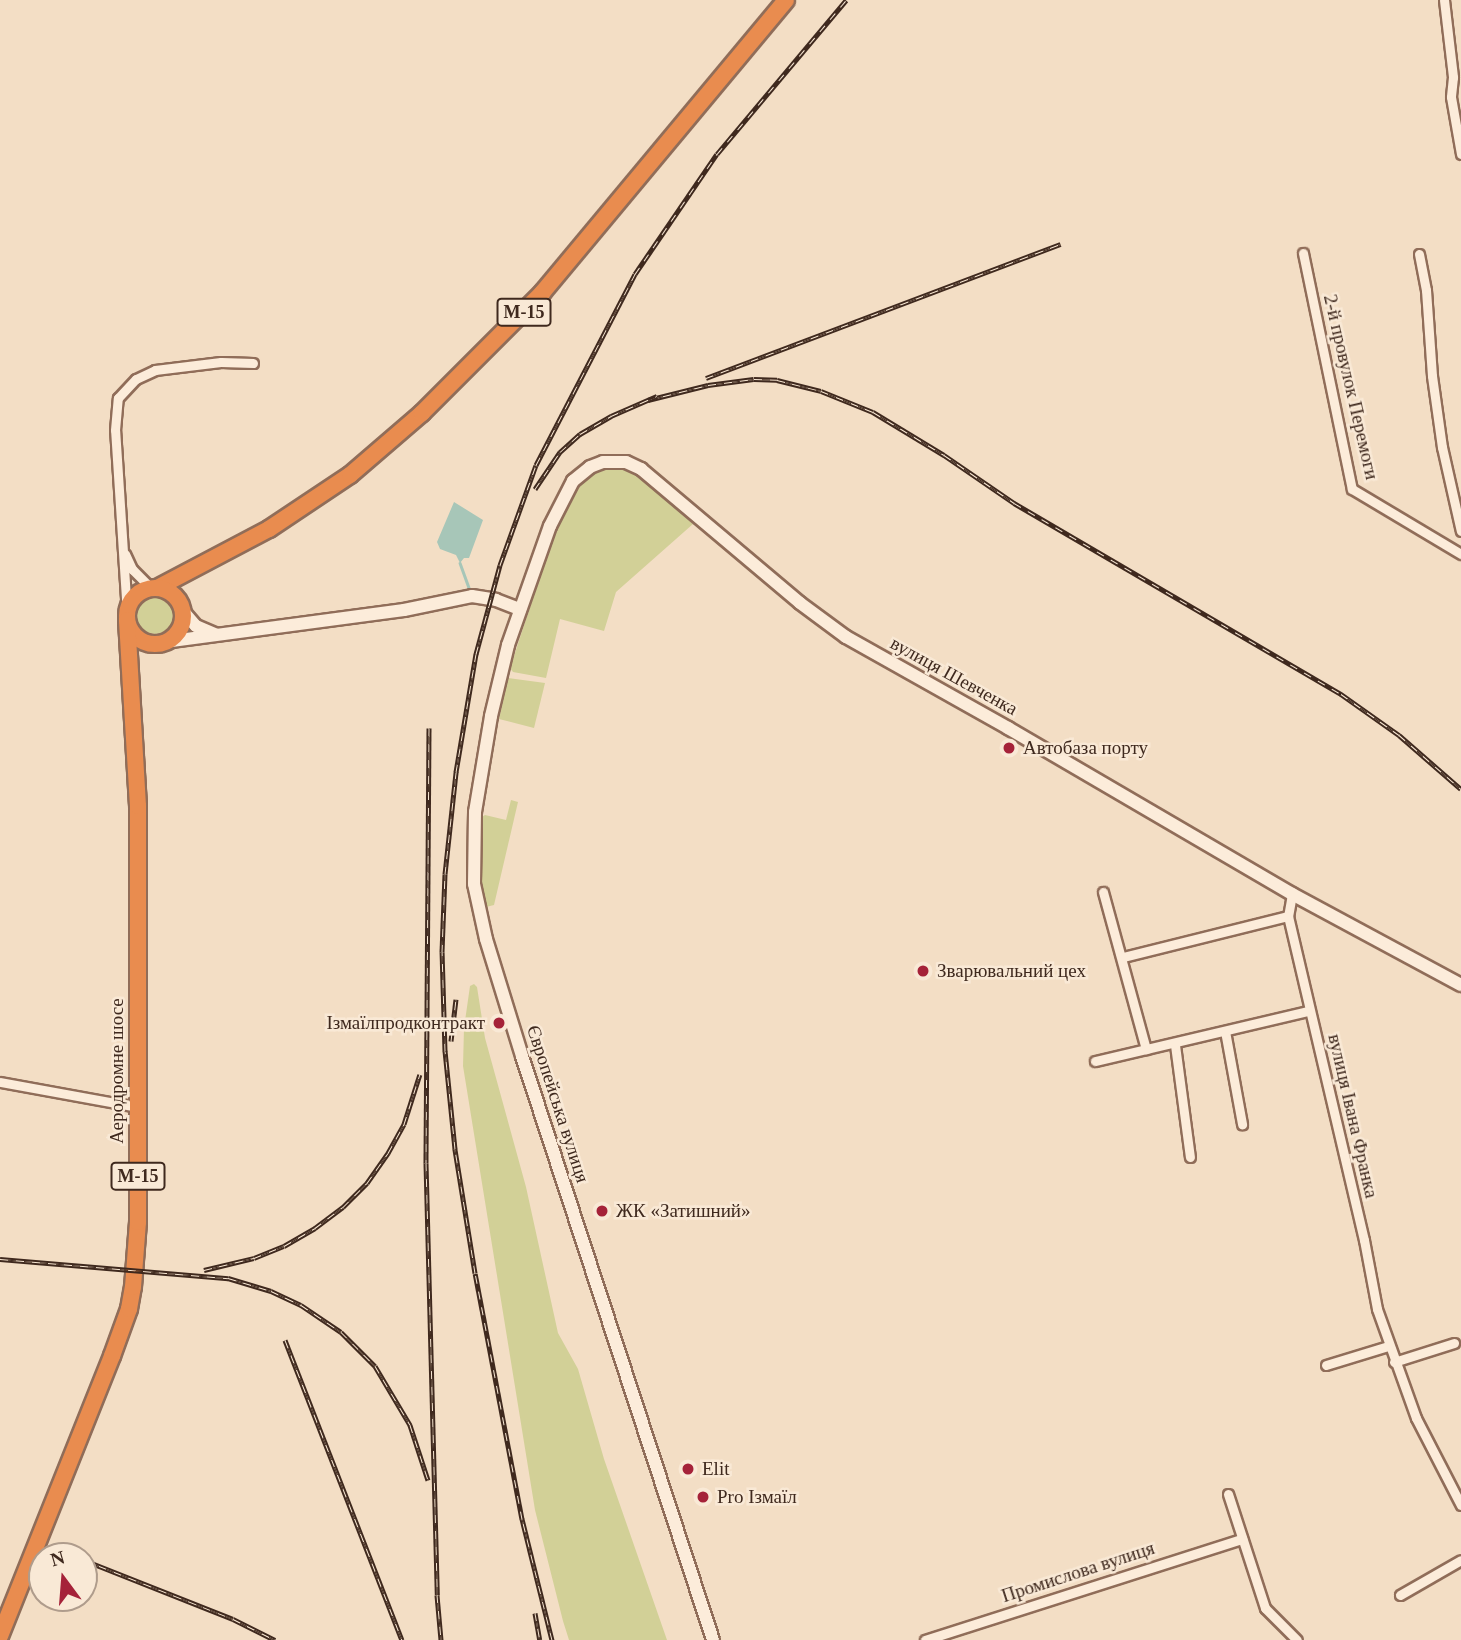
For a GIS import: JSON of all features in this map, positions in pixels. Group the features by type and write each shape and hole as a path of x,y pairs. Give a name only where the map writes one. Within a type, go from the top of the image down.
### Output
{"highway":[{"name":"М-15","path":"127,617 136,595 206,564 269,529 350,475 422,413 542,293 786,0"},
{"name":"М-15","path":"161,643 181,627 182,608 190,579 206,564"},
{"path":"154,588 172,594 182,608"},
{"path":"127,617 138,638 161,643"},
{"name":"Аеродромне шосе","path":"0,1636 129,1309 137,1235 138,806 127,617"},
{"name":"Аеродромне шосе","path":"133,690 139,663 161,643"}],"main road":[{"name":"вулиця Шевченка","path":"520,609 550,526 573,481 590,467 603,462 626,463 641,469 677,497 800,603 846,637 1292,894 1461,985"},
{"path":"161,643 404,610 472,596 496,600 520,609"},
{"path":"182,608 205,631 225,634"},
{"name":"Європейська вулиця","path":"520,609 491,716 475,813 472,862 475,895 522,1056 713,1640"}],"street":[{"path":"1444,0 1457,76 1451,97 1461,154"},
{"name":"2-й провулок Перемоги","path":"1303,253 1352,489 1461,554"},
{"path":"1419,254 1426,290 1432,376 1442,447 1461,531"},
{"name":"Аеродромне шосе","path":"127,617 115,430 118,398 136,379 155,370 221,362 253,363"},
{"name":"Аеродромне шосе","path":"122,544 132,569 154,588"},
{"path":"1103,892 1123,957 1146,1049"},
{"name":"вулиця Івана Франка","path":"1292,894 1288,916 1388,1346 1416,1418 1461,1505"},
{"path":"1123,957 1288,916"},
{"path":"1096,1061 1175,1045 1309,1011"},
{"path":"1225,1031 1242,1124"},
{"path":"1175,1045 1190,1157"},
{"path":"0,1082 138,1107"},
{"path":"1394,1362 1454,1343"},
{"path":"1326,1365 1388,1346"},
{"path":"1228,1494 1265,1608 1297,1640"},
{"name":"Промислова вулиця","path":"925,1640 1242,1539"},
{"path":"1399,1595 1461,1560"}],"shaded area":[{"path":"608,466 620,467 638,474 693,524 616,592 604,631 560,619 546,678 513,672 510,668 557,525 574,492 585,478"},
{"path":"454,502 483,520 469,558 464,558 460,563 456,555 440,549 437,542"},
{"path":"155,596 168,602 174,615 168,628 155,634 142,628 136,615 142,602"},
{"path":"508,678 545,683 534,728 499,719"},
{"path":"511,800 518,802 494,905 486,907 480,887 482,817 485,815 506,820"},
{"path":"474,984 477,987 485,1038 526,1187 558,1333 578,1369 604,1459 667,1640 569,1640 563,1621 535,1510 463,1066 464,1028 470,986"}],"waterway":[{"path":"460,563 471,593"}],"railway":[{"path":"552,1640 522,1519 475,1273 455,1149 445,1051 442,952 445,874 456,772 476,654 500,565 536,465 635,274 717,154 846,0"},
{"path":"706,378 1060,244"},
{"path":"648,400 708,385 754,379 777,380 821,391 873,412 944,455 1014,503 1341,694 1399,735 1461,789"},
{"path":"535,489 560,452 580,434 611,416 657,396"},
{"path":"429,728 426,1163 437,1595 441,1640"},
{"path":"451,1041 456,999"},
{"path":"204,1270 254,1258 284,1246 343,1207 367,1183 388,1153 404,1124 420,1074"},
{"path":"0,1259 228,1278 271,1291 301,1305 341,1332 375,1366 410,1425 428,1480"},
{"path":"285,1340 402,1640"},
{"path":"98,1566 233,1619 275,1640"},
{"path":"535,1613 540,1640"}],"place":[{"name":"Автобаза порту","path":"1009,748"},
{"name":"Зварювальний цех","path":"923,971"},
{"name":"Ізмаїлпродконтракт","path":"499,1023"},
{"name":"ЖК «Затишний»","path":"602,1211"},
{"name":"Elit","path":"688,1469"},
{"name":"Pro Ізмаїл","path":"703,1497"}]}
